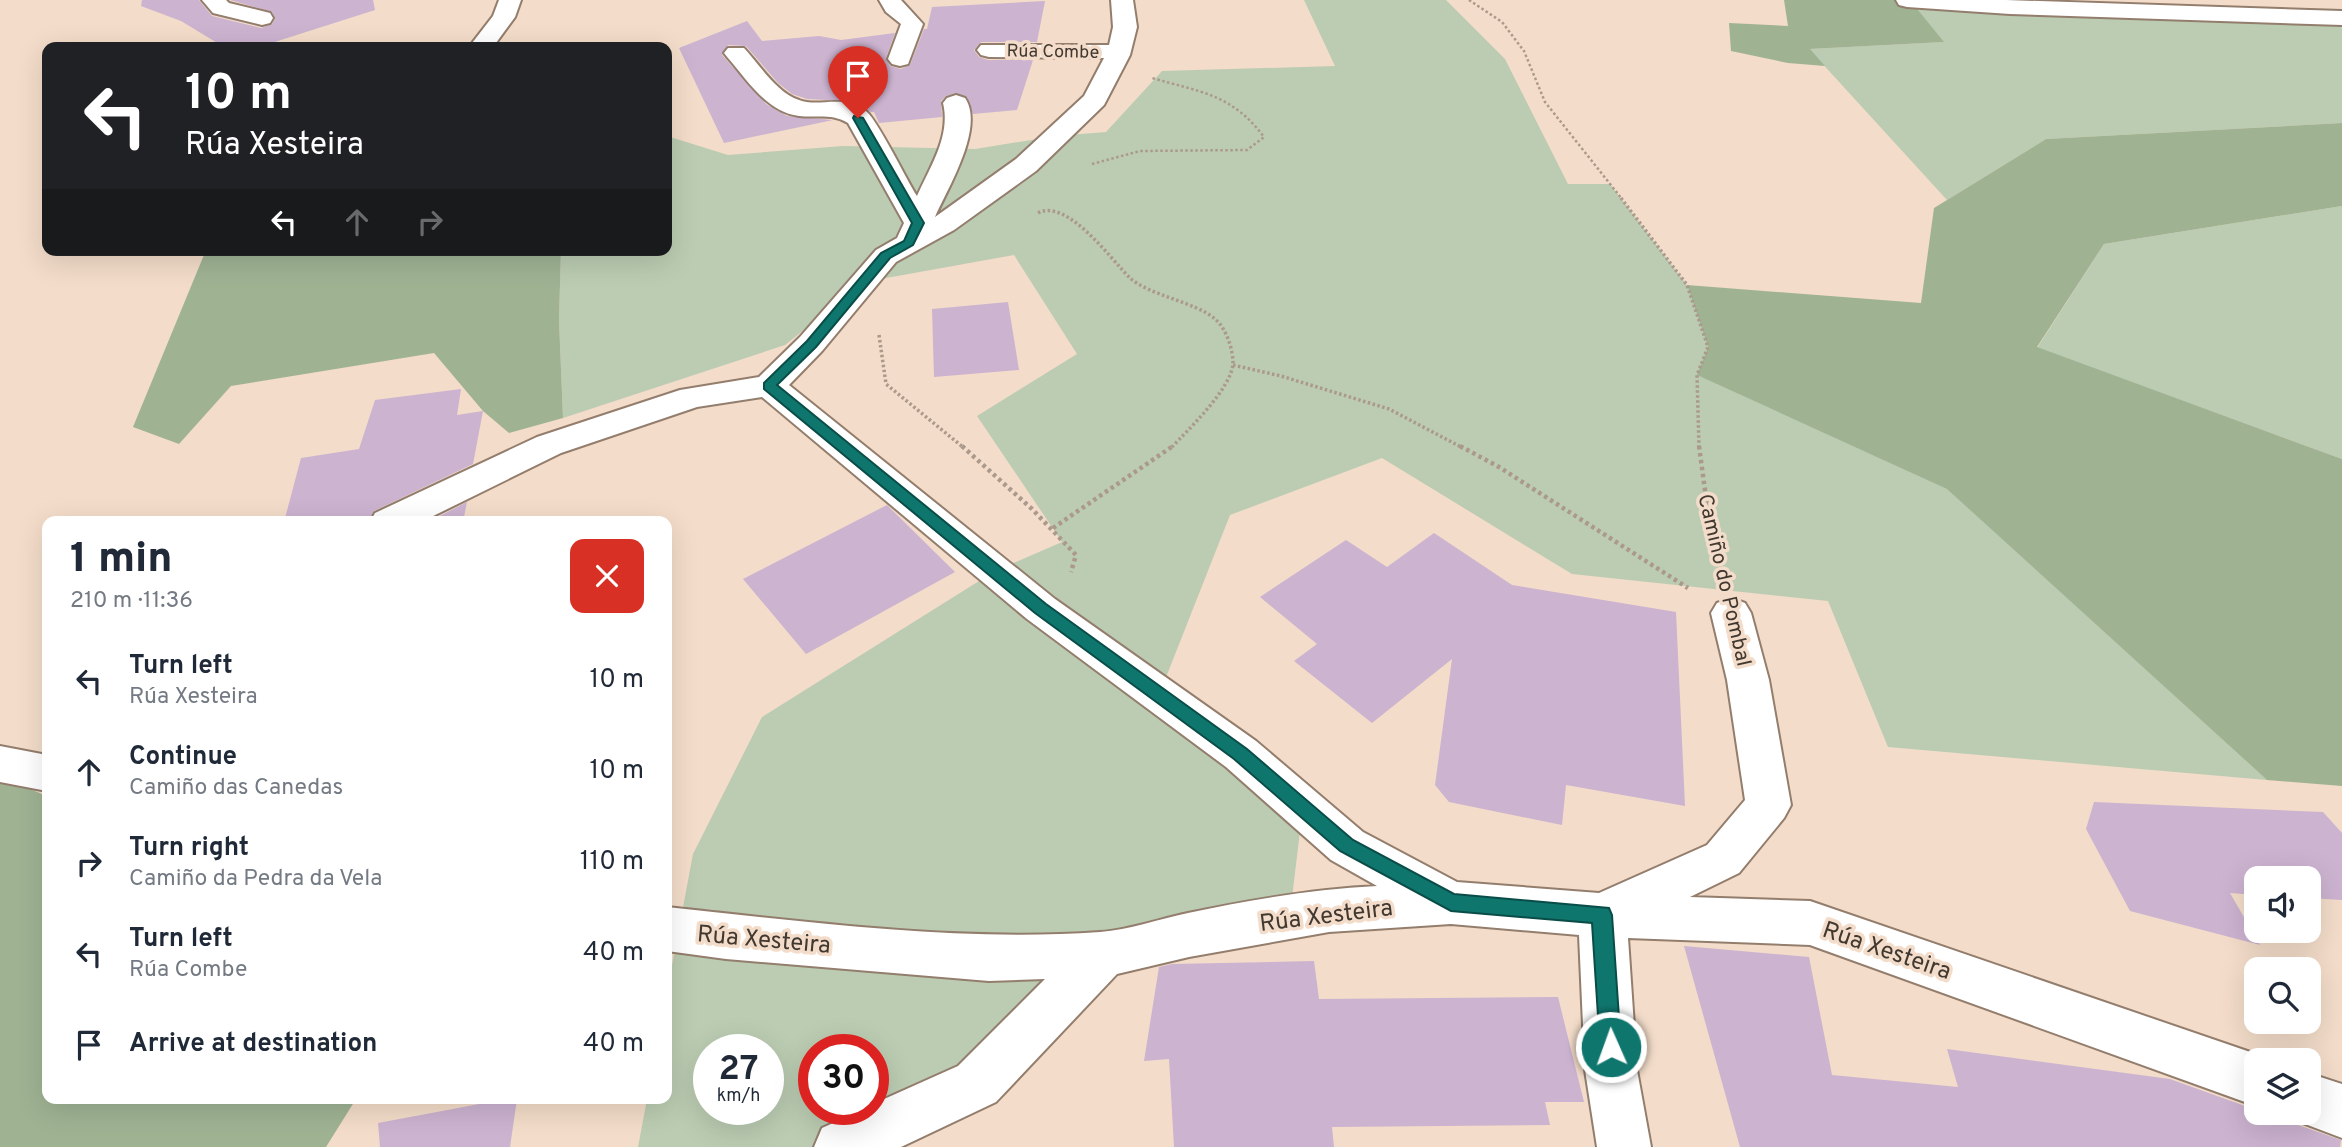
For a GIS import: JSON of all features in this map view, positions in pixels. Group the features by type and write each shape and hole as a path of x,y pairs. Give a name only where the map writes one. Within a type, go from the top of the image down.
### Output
{"street":[{"path":"213,0 221,8 262,18"},
{"path":"485,42 504,17 510,0"},
{"path":"890,0 893,6 908,16 912,24 900,59"},
{"path":"401,516 549,445 692,397 769,386 811,344 886,256 913,233 944,224 1026,164 1095,100 1118,55 1125,27 1122,0"},
{"path":"1907,0 2010,7 2342,18"},
{"name":"Rúa Combe","path":"989,50 1105,51 1118,55"},
{"path":"736,53 780,99 794,108 843,108 858,118 913,233"},
{"path":"913,233 952,149 960,119 956,103"},
{"path":"769,386 1041,609 1241,754 1347,846 1451,903"},
{"name":"Camiño do Pombal","path":"1602,915 1723,859 1768,805 1748,680 1731,613"},
{"path":"0,764 42,772"},
{"name":"Rúa Xesteira","path":"672,930 726,937 989,958 1103,955 1189,935 1329,910 1451,903 1602,915 1810,923 2244,1076"},
{"path":"1602,915 1611,1070 1624,1147"},
{"path":"842,1147 977,1084 1103,955"},
{"path":"2321,1104 2342,1111"}],"path":[{"name":"Camiño do Pombal","path":"1469,0 1502,22 1524,51 1545,102 1665,253 1687,285 1708,347 1697,374 1699,458 1712,542 1731,613"},
{"path":"1082,168 1106,158 1140,151 1247,150 1264,136 1251,116 1212,92 1163,82 1135,72 1118,55"},
{"path":"1032,216 1044,210 1050,201"},
{"path":"1044,210 1070,216 1132,280 1215,319 1229,341 1233,365 1213,404 1170,449 1053,528"},
{"path":"883,327 878,336 886,384 1053,528 1076,555 1069,582"},
{"path":"1233,365 1281,376 1389,409 1499,467 1704,599 1731,613"}],"green space":[{"path":"1304,0 1446,0 1505,59 1568,184 1610,184 1687,285 1708,347 1698,375 1948,489 2267,780 1888,747 1828,601 1572,574 1382,458 1230,515 1159,695 1300,831 1292,898 1226,905 1163,932 977,1084 889,1125 889,1034 798,1034 798,1125 888,1125 841,1147 638,1147 646,1104 672,1104 672,965 693,854 762,717 995,571 1062,542 977,416 1077,354 1014,255 864,282 785,345 563,418 559,320 561,256 672,256 672,138 728,155 843,146 975,149 1056,136 1106,132 1162,71 1335,66"},
{"path":"1784,0 1910,0 1944,42 1810,49 1825,66 1788,63 1731,51 1729,23 1788,26"},
{"path":"1910,0 2342,18 2342,123 2046,139 1947,200 1809,49 1943,42"},
{"path":"2342,123 2342,206 2104,244 2037,347 2342,459 2342,786 2267,780 1947,489 1697,375 1708,347 1687,285 1921,303 1934,208 2046,139"},
{"path":"2342,206 2342,459 2037,348 2104,244"},
{"path":"204,256 561,256 559,320 563,418 509,433 483,411 434,353 231,386 179,444 133,427"},
{"path":"0,777 42,794 42,1104 353,1104 326,1147 0,1147"}],"building":[{"path":"142,0 199,0 212,16 261,28 272,24 275,19 272,12 230,0 373,0 375,10 275,42 216,42 181,21 141,6"},
{"path":"1045,1 1037,42 981,42 974,50 979,57 988,60 1033,60 1017,110 973,114 967,97 955,93 941,101 942,117 879,123 874,112 850,101 807,99 792,94 778,83 746,46 728,45 722,55 766,104 787,116 833,120 724,143 679,48 747,21 762,41 819,36 841,40 895,33 886,58 890,66 901,69 910,65 924,29 927,29 932,7"},
{"path":"1008,302 1019,370 934,377 932,309"},
{"path":"461,389 457,415 483,411 473,464 374,511 371,516 286,516 301,458 359,449 375,400"},
{"path":"467,502 464,516 440,516"},
{"path":"887,505 955,572 806,654 743,579"},
{"path":"1434,533 1512,585 1676,612 1685,806 1566,785 1562,825 1449,802 1435,785 1452,659 1372,723 1294,661 1317,644 1260,597 1346,540 1387,567"},
{"path":"2094,802 2323,812 2342,833 2342,900 2321,899 2321,866 2244,866 2244,894 2230,893 2244,917 2244,941 2130,911 2086,829"},
{"path":"1684,946 1809,957 1832,1075 1958,1087 1947,1049 2170,1079 2244,1106 2244,1125 2298,1125 2341,1140 2340,1147 1740,1147"},
{"path":"1314,961 1319,999 1558,997 1584,1102 1545,1102 1550,1125 1332,1127 1334,1147 1174,1147 1169,1059 1144,1061 1159,967 1172,964"},
{"path":"479,1104 516,1104 510,1147 380,1147 378,1123"}],"route":[{"path":"858,118 918,223 909,243 886,256 811,344 769,386 1041,609 1241,754 1347,846 1451,903 1602,915 1611,1047"}]}
